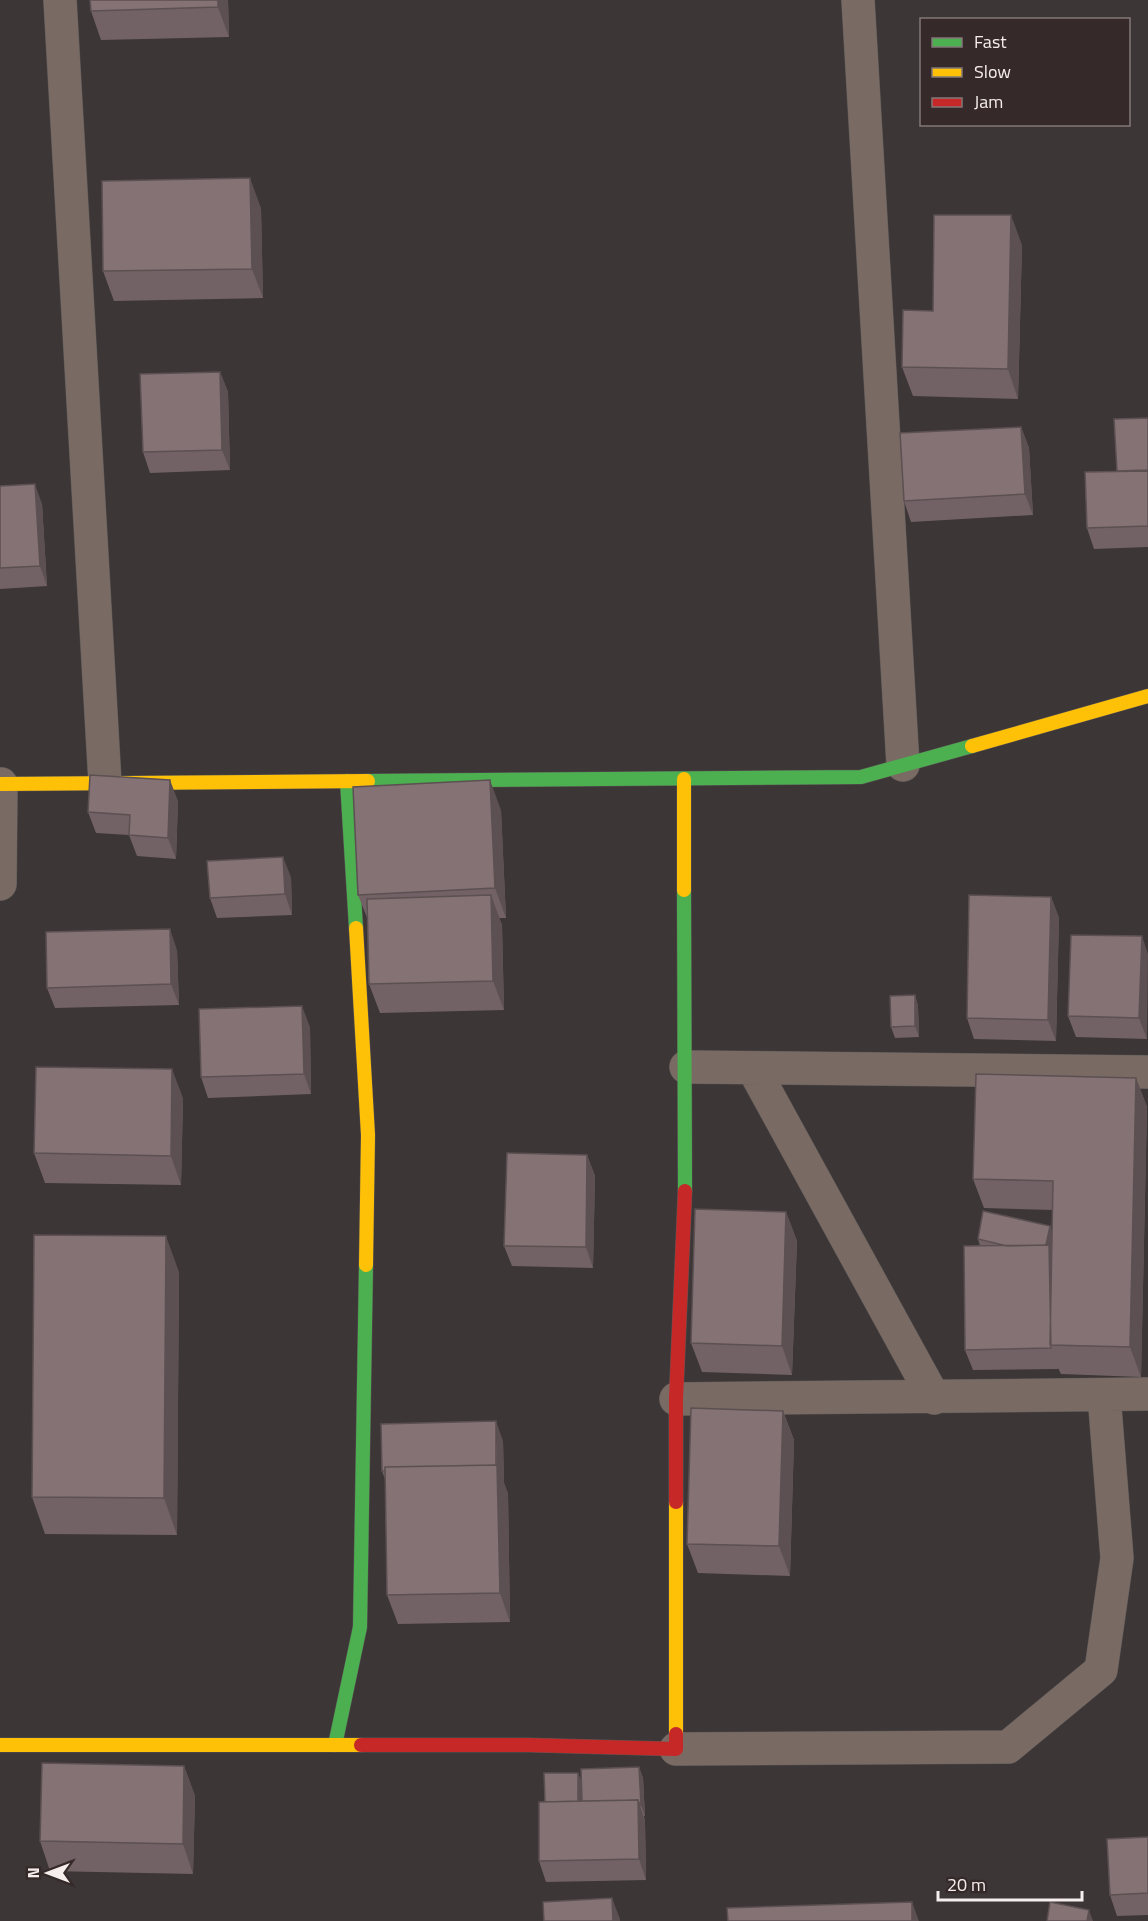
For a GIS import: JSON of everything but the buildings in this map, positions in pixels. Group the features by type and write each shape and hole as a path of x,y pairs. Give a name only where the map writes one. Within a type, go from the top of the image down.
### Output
{"street":[{"path":"60,0 105,783"},
{"path":"858,0 903,765"},
{"path":"0,884 0,784 861,777 1148,696"},
{"path":"676,1749 676,1399 685,1228 684,779"},
{"path":"335,1745 360,1627 368,1171 368,1124 347,781"},
{"path":"686,1067 1148,1072"},
{"path":"753,1068 934,1398"},
{"path":"0,1745 528,1745 676,1749 1008,1747 1101,1670 1117,1558 1104,1395"},
{"path":"676,1399 1148,1395"}],"traffic: fast":[{"path":"368,781 861,777 972,746"},
{"path":"347,781 356,928"},
{"path":"684,890 685,1191"},
{"path":"335,1745 360,1627 366,1265"}],"traffic: slow":[{"path":"972,746 1148,696"},
{"path":"684,779 684,890"},
{"path":"0,784 368,781"},
{"path":"356,928 368,1135 366,1265"},
{"path":"676,1502 676,1734"},
{"path":"0,1745 361,1745"}],"traffic: jam":[{"path":"676,1502 676,1399 685,1191"},
{"path":"361,1745 528,1745 676,1749 676,1734"}]}
